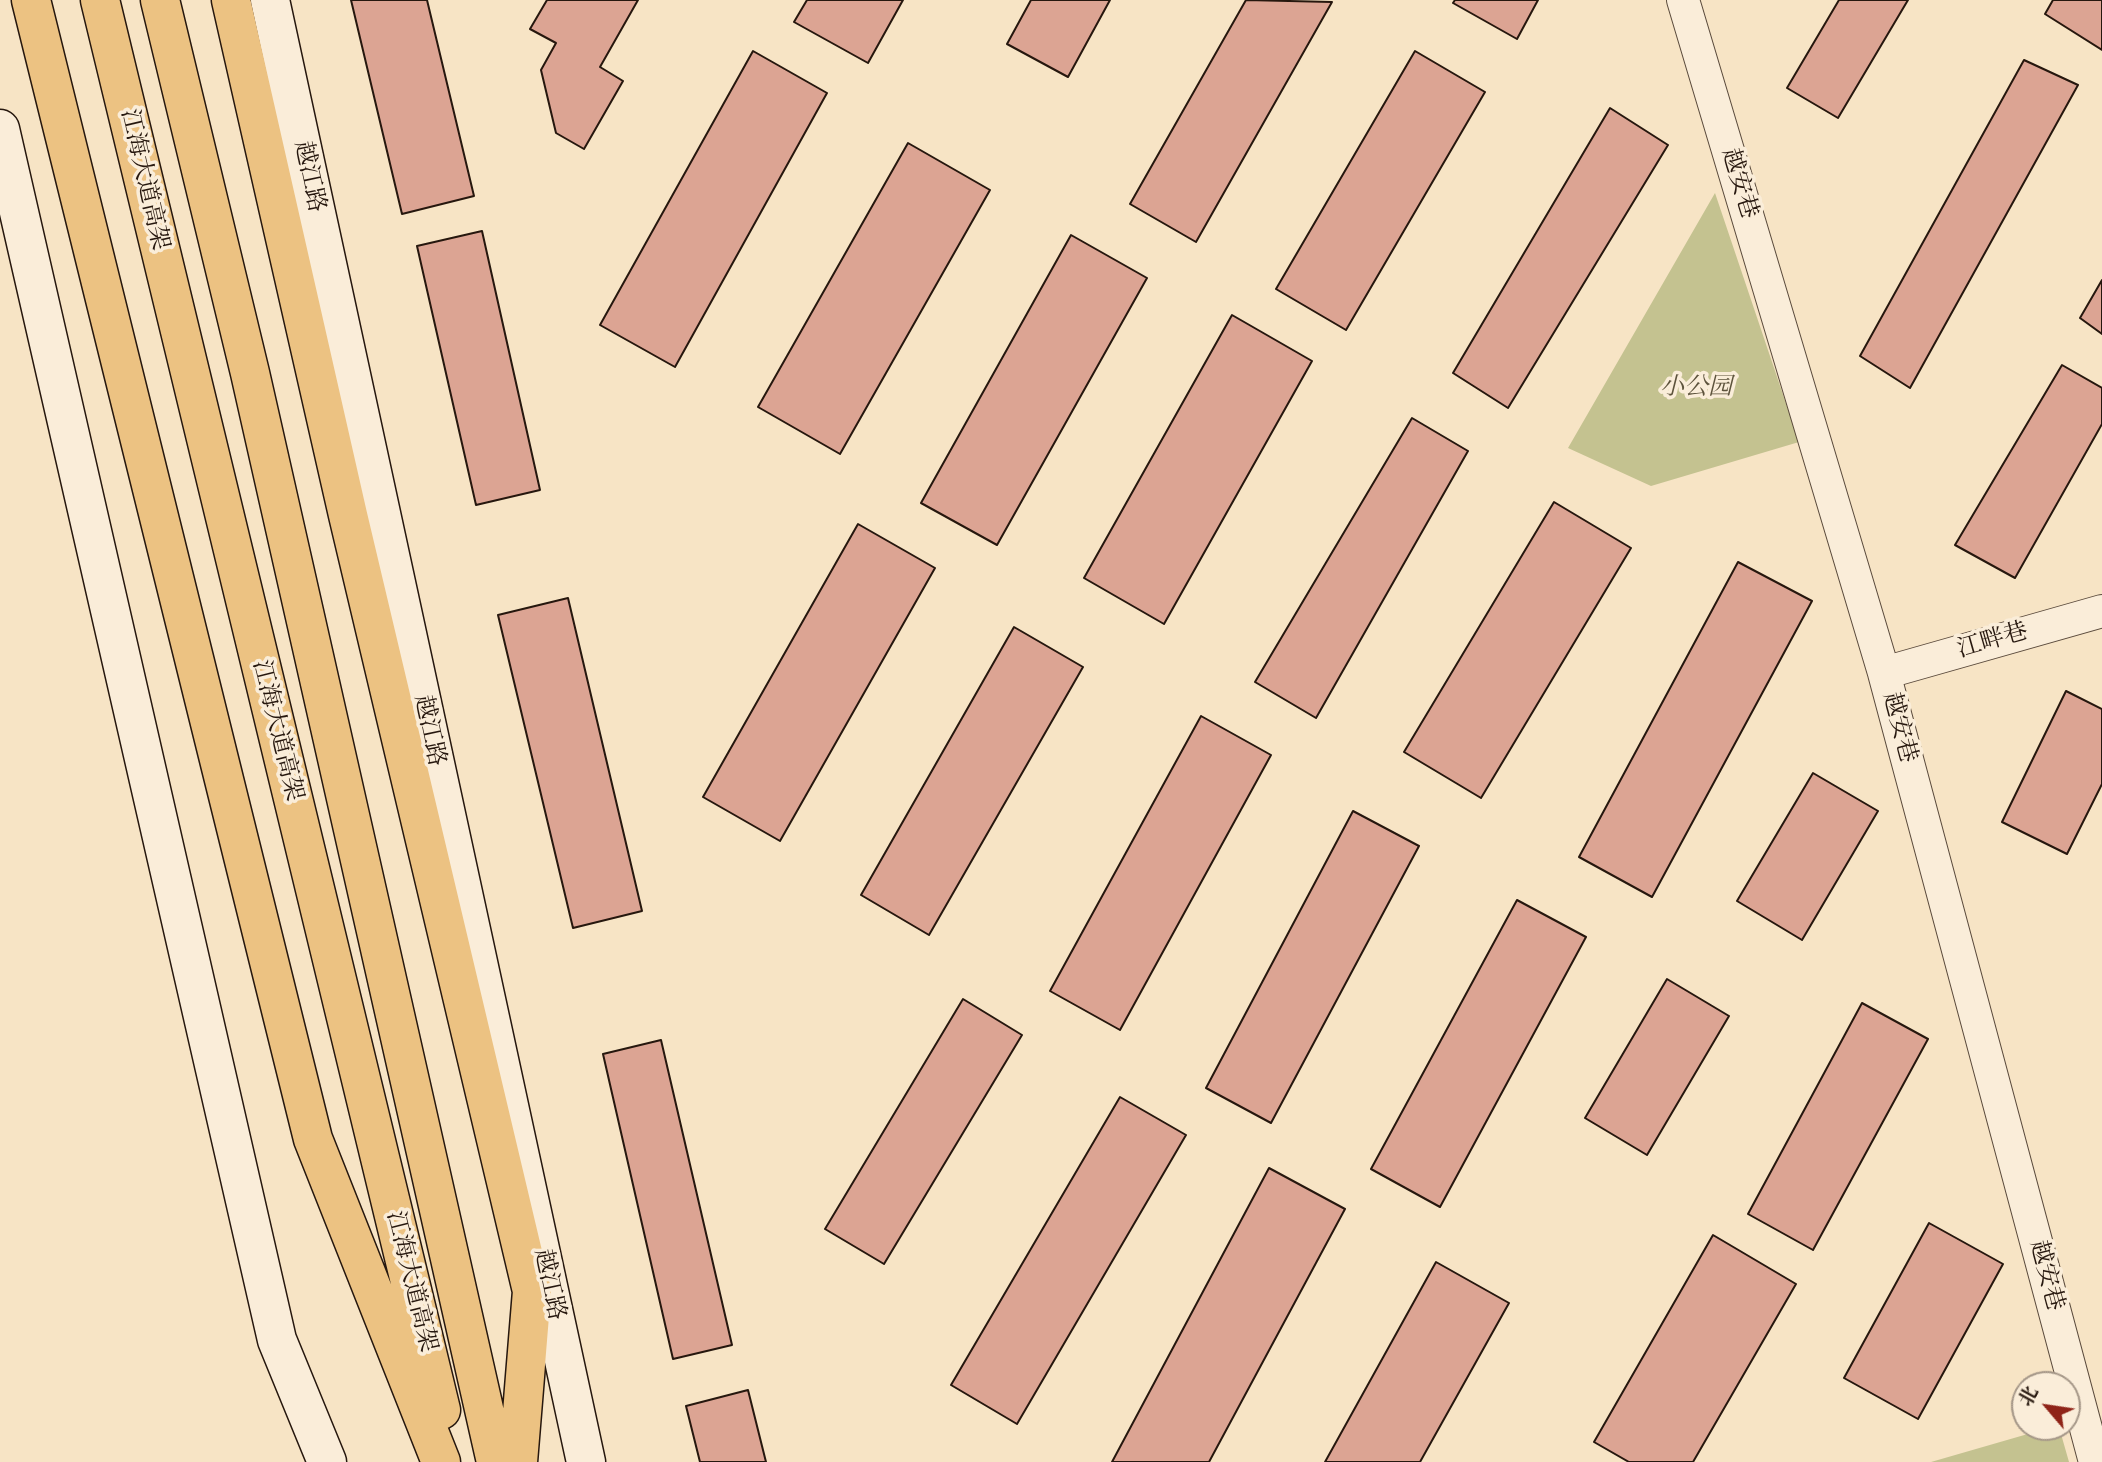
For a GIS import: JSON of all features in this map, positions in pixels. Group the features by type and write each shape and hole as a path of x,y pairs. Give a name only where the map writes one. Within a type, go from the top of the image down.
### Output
{"highway":[{"path":"31,0 313,1139 441,1462"},
{"name":"江海大道高架","path":"100,0 454,1462"},
{"name":"江海大道高架","path":"160,0 253,387 496,1462"},
{"path":"231,0 348,515 532,1291 518,1462"}],"main road":[{"name":"越江路","path":"270,0 586,1462"},
{"path":"0,129 277,1340 327,1462"}],"street":[{"name":"越安巷","path":"1683,0 1884,673 2095,1462"},
{"name":"江畔巷","path":"1884,673 2102,611"}],"green space":[{"name":"小公园","path":"1715,193 1799,442 1651,486 1568,448"},
{"path":"2011,1439 2011,1441 2063,1441 2069,1462 1931,1462"}],"building":[{"path":"351,0 427,0 474,196 402,214"},
{"path":"547,0 638,0 600,67 623,81 584,149 556,133 541,70 556,43 530,29"},
{"path":"807,0 903,0 868,63 794,22"},
{"path":"1031,0 1110,0 1068,77 1007,44"},
{"path":"1246,0 1332,2 1196,242 1130,204"},
{"path":"1455,0 1538,0 1517,39 1453,3"},
{"path":"1839,0 1908,0 1838,118 1787,88"},
{"path":"2053,0 2102,0 2102,50 2045,14"},
{"path":"753,51 827,93 675,367 600,325"},
{"path":"1415,51 1485,92 1346,330 1276,289"},
{"path":"2024,60 2078,85 1910,388 1860,356"},
{"path":"1610,108 1668,145 1508,408 1453,373"},
{"path":"908,143 990,190 840,454 758,407"},
{"path":"482,231 540,490 476,505 417,246"},
{"path":"1071,235 1147,278 997,545 921,503"},
{"path":"2102,280 2102,334 2080,318"},
{"path":"1232,315 1312,361 1164,624 1084,578"},
{"path":"2062,365 2102,388 2102,424 2015,578 1955,545"},
{"path":"1412,418 1468,451 1316,718 1255,682"},
{"path":"1554,502 1631,548 1481,798 1404,752"},
{"path":"858,524 935,568 780,841 703,797"},
{"path":"1738,562 1812,601 1652,897 1579,857"},
{"path":"568,598 642,911 573,928 498,615"},
{"path":"1014,627 1083,667 929,935 861,895"},
{"path":"2066,691 2102,709 2102,784 2067,854 2002,822"},
{"path":"1201,716 1271,755 1120,1030 1050,991"},
{"path":"1813,773 1878,811 1802,940 1737,901"},
{"path":"1353,811 1419,846 1271,1123 1206,1088"},
{"path":"1517,900 1586,937 1440,1207 1371,1169"},
{"path":"1667,979 1729,1016 1647,1155 1585,1118"},
{"path":"963,999 1022,1035 884,1264 825,1229"},
{"path":"1862,1003 1928,1039 1813,1250 1748,1214"},
{"path":"661,1040 732,1345 673,1359 603,1054"},
{"path":"1120,1097 1186,1135 1017,1424 951,1385"},
{"path":"1269,1168 1345,1209 1209,1462 1112,1462"},
{"path":"1929,1223 2003,1264 1918,1419 1844,1378"},
{"path":"1713,1235 1796,1284 1693,1462 1629,1462 1594,1442"},
{"path":"1436,1262 1509,1303 1420,1462 1325,1462"},
{"path":"748,1390 766,1462 700,1462 686,1406"}]}
